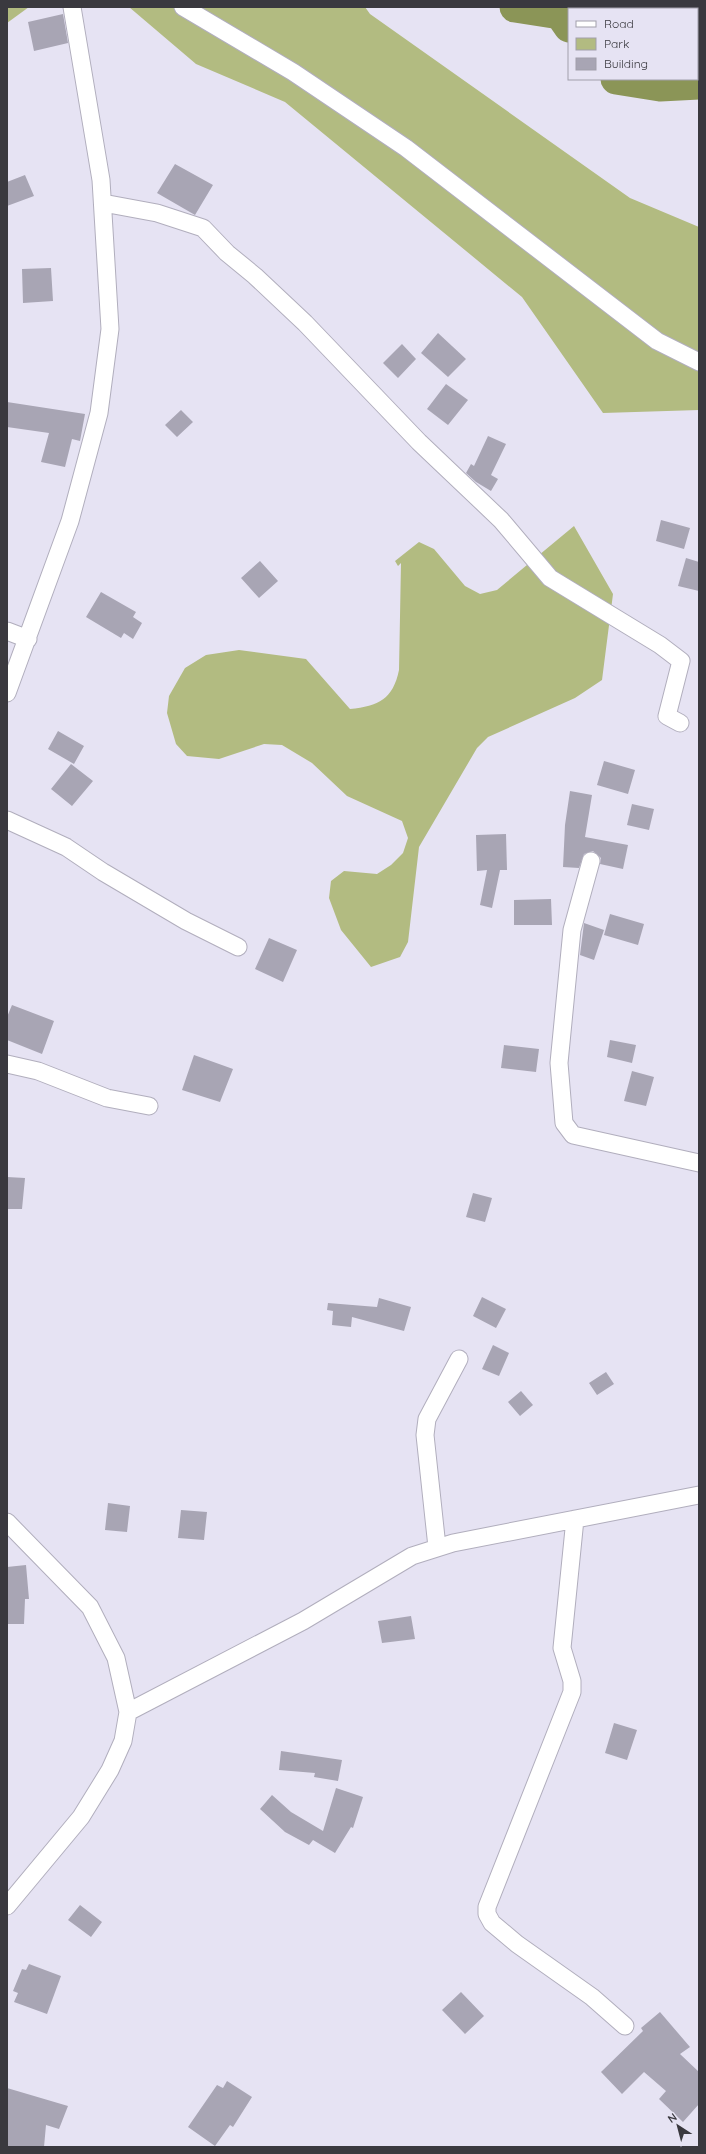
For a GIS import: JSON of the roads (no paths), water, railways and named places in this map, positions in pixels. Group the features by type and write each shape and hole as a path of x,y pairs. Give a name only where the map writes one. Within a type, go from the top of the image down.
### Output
{"street":[{"path":"7,693 70,521 99,413 110,329 101,180 72,7"},
{"path":"183,7 293,72 406,148 658,342 699,362"},
{"path":"103,203 156,213 203,228 227,253 255,276 305,323 419,442 501,520 550,578 660,645 681,661 667,716 680,723"},
{"path":"7,631 28,639"},
{"path":"7,820 66,847 103,872 186,921 238,947"},
{"path":"591,861 572,930 559,1063 564,1123 574,1135 699,1163"},
{"path":"7,1064 38,1071 106,1098 149,1106"},
{"path":"437,1547 425,1434 427,1419 459,1359"},
{"path":"128,1712 303,1620 412,1556 437,1547 699,1495"},
{"path":"575,1519 562,1648 572,1681 572,1692 487,1907 487,1914 492,1923 517,1944 592,1996 625,2026"},
{"path":"7,1522 90,1607 116,1658 128,1712 123,1740 110,1770 81,1817 7,1906"}],"waterway":[{"path":"515,7 560,14 568,26"},
{"path":"622,80 660,86 699,84"}]}
